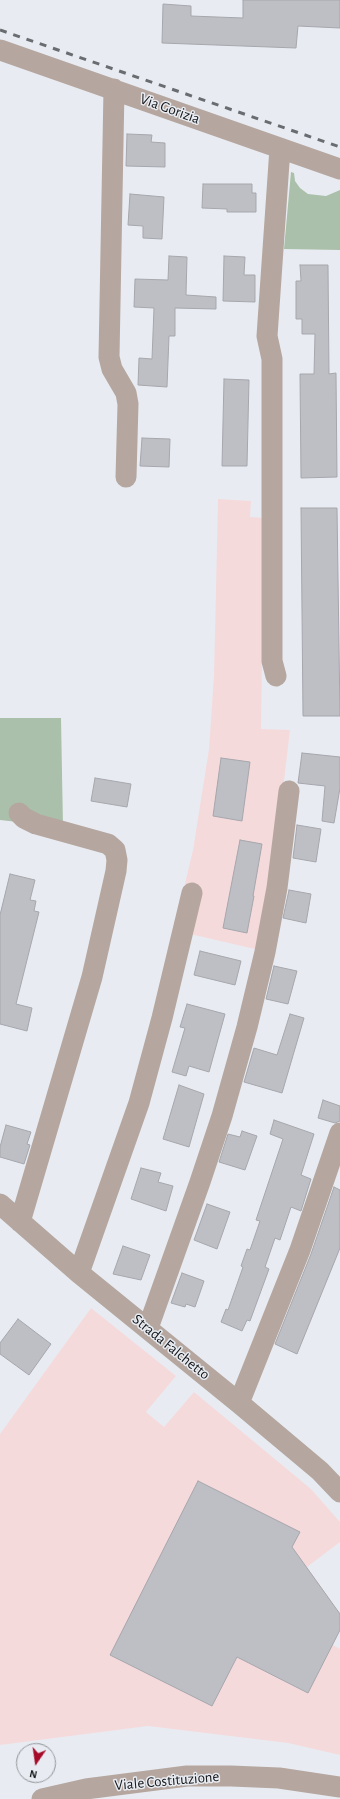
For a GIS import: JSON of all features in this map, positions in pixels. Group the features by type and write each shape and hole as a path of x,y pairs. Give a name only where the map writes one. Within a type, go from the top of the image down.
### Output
{"street":[{"name":"Via Gorizia","path":"0,50 340,168"},
{"path":"114,89 109,357 112,369 126,392 128,404 126,477"},
{"path":"276,676 272,661 272,359 267,336 280,148"},
{"path":"148,1328 208,1160 247,1027 265,952 277,888 289,790"},
{"path":"19,813 24,818 36,824 108,844 115,850 117,860 116,871 92,978 20,1222"},
{"path":"79,1273 139,1103 162,1018 192,893"},
{"path":"239,1403 300,1250 340,1133"},
{"name":"Strada Falchetto","path":"0,1204 79,1273 320,1470 340,1492"},
{"name":"Viale Costituzione","path":"42,1799 86,1789 187,1776 278,1778 340,1787"}],"shaded area":[{"path":"218,499 251,501 250,517 264,518 261,729 290,730 271,891 259,950 190,934 183,892 193,850 209,749 214,675"},
{"path":"91,1308 176,1376 146,1412 164,1427 194,1392 311,1489 340,1522 340,1542 307,1567 340,1614 340,1630 333,1645 340,1649 340,1755 288,1743 148,1726 0,1745 0,1434"}],"green space":[{"path":"291,172 294,173 295,181 300,188 308,194 326,196 340,190 340,250 284,249"},
{"path":"0,718 61,718 63,827 0,820"}],"building":[{"path":"243,0 340,0 340,28 298,26 296,48 162,43 163,4 191,6 191,16 243,18"},
{"path":"127,134 152,135 151,142 165,143 165,167 126,166"},
{"path":"203,184 252,184 252,193 256,193 256,212 227,212 227,209 202,208"},
{"path":"130,194 164,197 162,239 143,238 143,226 128,225"},
{"path":"169,256 187,257 186,295 216,297 216,309 175,308 175,336 169,336 167,387 138,385 139,358 152,359 154,308 134,307 135,279 168,280"},
{"path":"224,256 245,257 244,275 255,275 255,302 223,301"},
{"path":"300,265 328,265 329,374 336,373 337,477 301,478 300,374 314,374 315,334 302,334 302,319 296,319 296,281 301,281"},
{"path":"224,379 249,380 247,466 222,466"},
{"path":"142,438 170,439 169,467 140,466"},
{"path":"301,508 337,508 340,716 303,716"},
{"path":"302,753 340,757 340,788 334,823 322,821 325,786 298,783"},
{"path":"221,758 250,762 242,821 213,816"},
{"path":"95,778 131,784 127,807 91,801"},
{"path":"297,825 321,829 316,862 293,858"},
{"path":"240,840 262,844 247,933 223,928"},
{"path":"10,874 35,880 30,900 36,901 34,911 39,912 16,1004 32,1008 27,1031 0,1024 0,915"},
{"path":"289,890 311,894 306,923 283,918"},
{"path":"200,951 241,961 235,985 194,975"},
{"path":"274,966 297,971 288,1004 266,999"},
{"path":"187,1004 225,1014 209,1072 189,1066 186,1076 172,1072 185,1028 180,1027"},
{"path":"290,1014 304,1018 282,1093 244,1082 254,1048 277,1055"},
{"path":"179,1085 204,1094 189,1147 163,1139"},
{"path":"323,1100 340,1106 340,1121 335,1123 318,1118"},
{"path":"274,1120 314,1134 301,1175 311,1179 301,1211 291,1207 280,1240 275,1238 265,1267 269,1269 250,1321 247,1320 242,1331 221,1322 226,1309 228,1310 243,1267 241,1266 247,1249 250,1250 260,1221 256,1220 283,1139 270,1134"},
{"path":"6,1125 31,1132 27,1144 30,1145 24,1164 0,1157 0,1147"},
{"path":"242,1131 257,1136 245,1170 219,1162 228,1134 240,1137"},
{"path":"141,1168 161,1173 158,1182 173,1186 166,1211 131,1199"},
{"path":"334,1187 340,1190 340,1248 297,1354 275,1344 311,1254"},
{"path":"207,1204 230,1212 217,1249 194,1240"},
{"path":"123,1246 150,1255 141,1280 113,1274"},
{"path":"182,1273 204,1281 195,1307 186,1304 185,1307 171,1303"},
{"path":"18,1319 51,1344 29,1375 0,1354 0,1343"},
{"path":"198,1481 300,1532 292,1547 340,1614 340,1630 308,1693 237,1657 212,1706 110,1655"}],"railway":[{"path":"0,30 340,147"}]}
